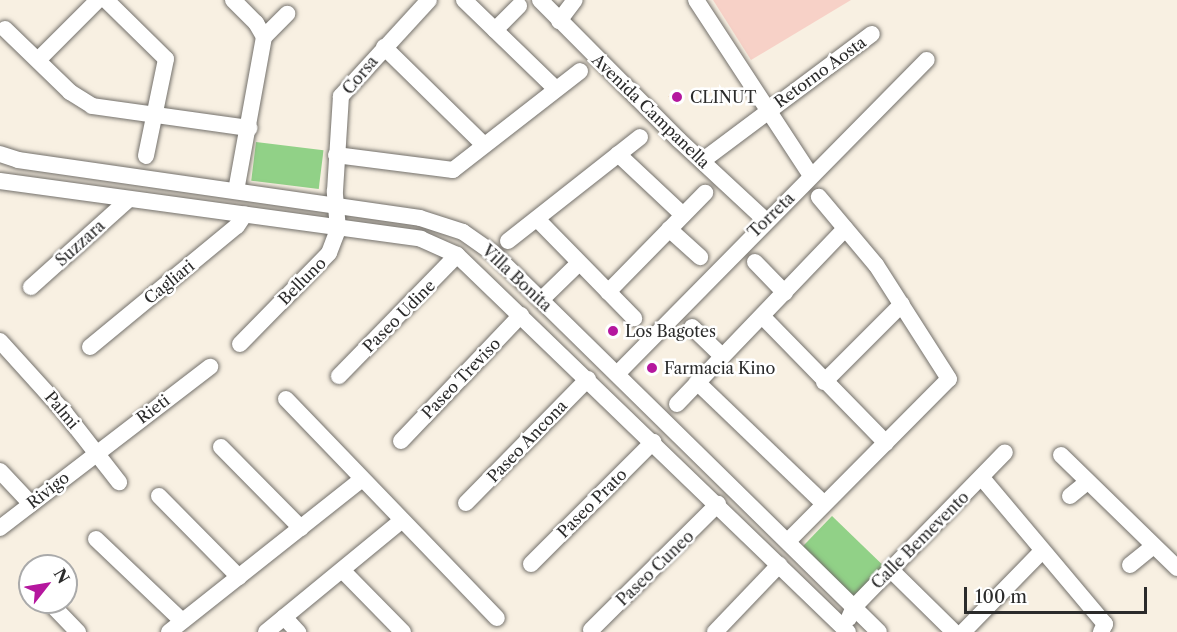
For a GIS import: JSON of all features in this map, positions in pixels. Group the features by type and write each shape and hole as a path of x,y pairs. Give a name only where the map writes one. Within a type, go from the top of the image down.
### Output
{"street":[{"path":"38,60 98,0"},
{"path":"106,0 166,59 146,156"},
{"path":"233,0 256,23 264,37"},
{"name":"Corsa","path":"338,205 336,155 340,96 429,0"},
{"path":"464,0 556,89"},
{"name":"Avenida Campanella","path":"540,0 702,161 765,220"},
{"path":"559,21 575,0"},
{"path":"696,0 811,176"},
{"path":"495,30 519,6"},
{"path":"236,191 264,37 287,14"},
{"path":"5,29 70,92 92,106 249,128"},
{"name":"Retorno Aosta","path":"702,161 767,110 872,34"},
{"path":"384,47 484,145"},
{"name":"Torreta","path":"617,374 765,220 927,60"},
{"path":"336,155 450,170 580,71"},
{"path":"508,241 640,137"},
{"name":"Villa Bonita","path":"0,154 18,160 420,218 463,232 492,252 542,300 879,632"},
{"path":"618,154 683,215"},
{"path":"0,182 18,160"},
{"name":"Villa Bonita","path":"0,182 421,240 457,255 718,504 845,631"},
{"path":"608,292 705,193"},
{"path":"788,541 949,379 902,304 819,196"},
{"name":"Suzzara","path":"31,286 128,200"},
{"name":"Belluno","path":"240,344 329,253 338,229 338,205"},
{"name":"Cagliari","path":"90,347 237,226 245,214"},
{"path":"537,219 634,318"},
{"path":"669,229 700,257"},
{"path":"677,404 845,230"},
{"name":"Paseo Udine","path":"339,376 457,255"},
{"path":"755,262 785,293"},
{"path":"542,300 579,263"},
{"path":"824,382 902,304"},
{"name":"Paseo Treviso","path":"401,441 521,315"},
{"path":"763,317 886,443"},
{"path":"693,327 722,356"},
{"name":"Palmi","path":"0,341 97,452 119,482"},
{"name":"Rieti","path":"97,452 210,367"},
{"name":"Paseo Ancona","path":"466,503 588,379"},
{"path":"697,382 824,504"},
{"path":"286,399 496,618"},
{"name":"Paseo Prato","path":"531,564 653,442"},
{"path":"221,447 301,528"},
{"name":"Rivigo","path":"0,528 97,452"},
{"name":"Calle Bemevento","path":"845,631 854,607 1005,452"},
{"path":"1061,455 1152,547 1177,568"},
{"path":"0,471 31,504"},
{"path":"982,478 1105,624 1101,632"},
{"path":"168,632 362,479"},
{"path":"1070,496 1087,482"},
{"path":"159,496 239,577"},
{"name":"Paseo Cuneo","path":"591,630 718,504"},
{"path":"266,632 401,521"},
{"path":"96,540 182,621"},
{"path":"1130,565 1152,547"},
{"path":"963,632 1042,551"},
{"path":"715,632 779,565"},
{"path":"342,570 403,632"},
{"path":"891,570 954,632"},
{"path":"61,614 78,632"},
{"path":"284,617 298,632"}],"shaded area":[{"path":"713,0 851,0 751,60"}],"green space":[{"path":"256,142 323,150 319,189 251,181"},
{"path":"832,516 885,567 855,598 802,547"}],"building":[{"name":"CLINUT","path":"678,89 685,98 675,105 669,96"}],"place":[{"name":"CLINUT","path":"677,97"},
{"name":"Los Bagotes","path":"613,331"},
{"name":"Farmacia Kino","path":"652,368"}]}
